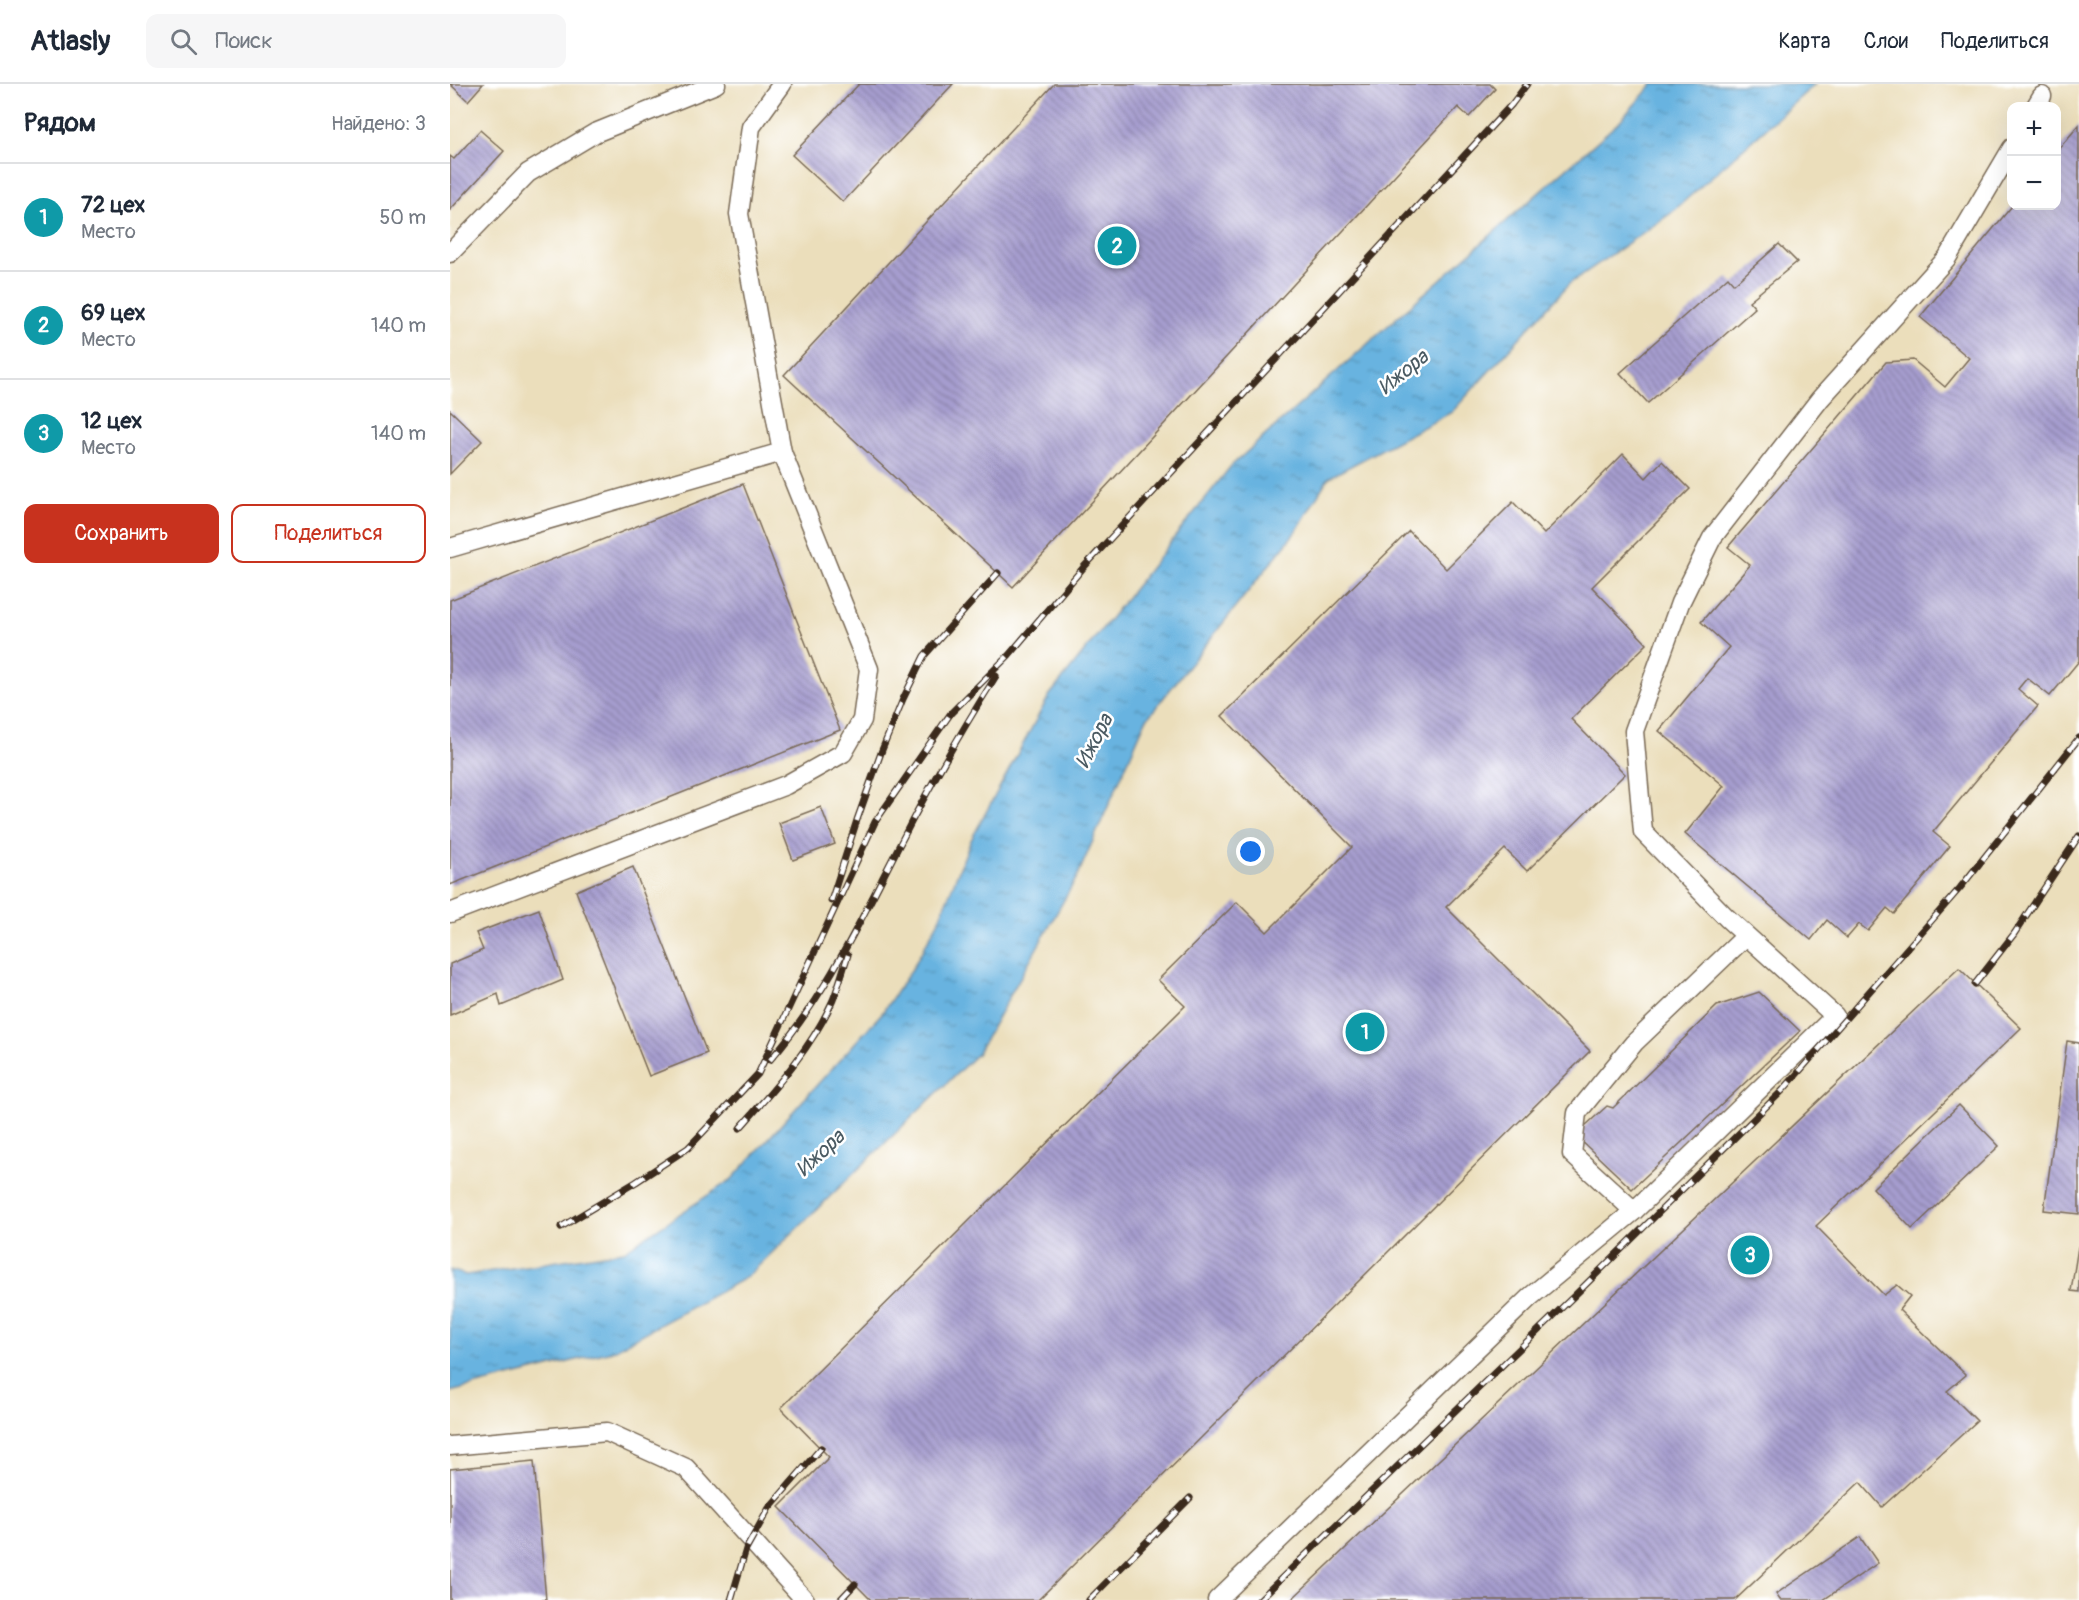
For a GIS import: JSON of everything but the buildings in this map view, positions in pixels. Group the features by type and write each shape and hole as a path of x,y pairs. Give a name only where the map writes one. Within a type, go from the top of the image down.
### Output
{"lane":[{"path":"450,253 528,173 595,133 716,84"},
{"path":"450,913 786,785 843,753 862,720 869,669 782,452 739,214 751,127 782,84"},
{"path":"1217,1600 1530,1297 1634,1211 1835,1016 1746,936 1643,832 1634,731 1680,603 1712,538 1820,399 1947,258 2007,156"},
{"path":"450,548 782,452"},
{"path":"1634,1211 1572,1154 1577,1113 1634,1042 1746,936"},
{"path":"450,1446 607,1432 686,1468 806,1600"}],"water":[{"name":"Ижора","path":"1653,84 1815,84 1670,214 1569,284 1452,412 1328,478 1297,530 1146,720 1077,877 977,1054 747,1277 612,1351 450,1392 450,1270 466,1275 624,1251 732,1179 882,1013 912,969 938,922 971,840 1049,696 1231,466 1618,123"}],"railway":[{"path":"561,1227 688,1148 758,1074 875,822 951,713 1009,655 1083,568 1512,104 1527,84"},
{"path":"831,901 882,750 924,656 998,573"},
{"path":"770,1060 826,983 935,779 996,676"},
{"path":"1259,1600 1573,1297 1783,1090 1960,888 2079,738"},
{"path":"1975,984 2014,934 2079,836"},
{"path":"740,1128 791,1067 814,1035 833,1000 848,955"},
{"path":"731,1600 746,1549 769,1508 821,1448"},
{"path":"1089,1600 1190,1498"},
{"path":"840,1600 855,1584"}],"place":[{"name":"69 цех","path":"1117,246"},
{"name":"72 цех","path":"1365,1032"},
{"name":"12 цех","path":"1750,1255"}]}
